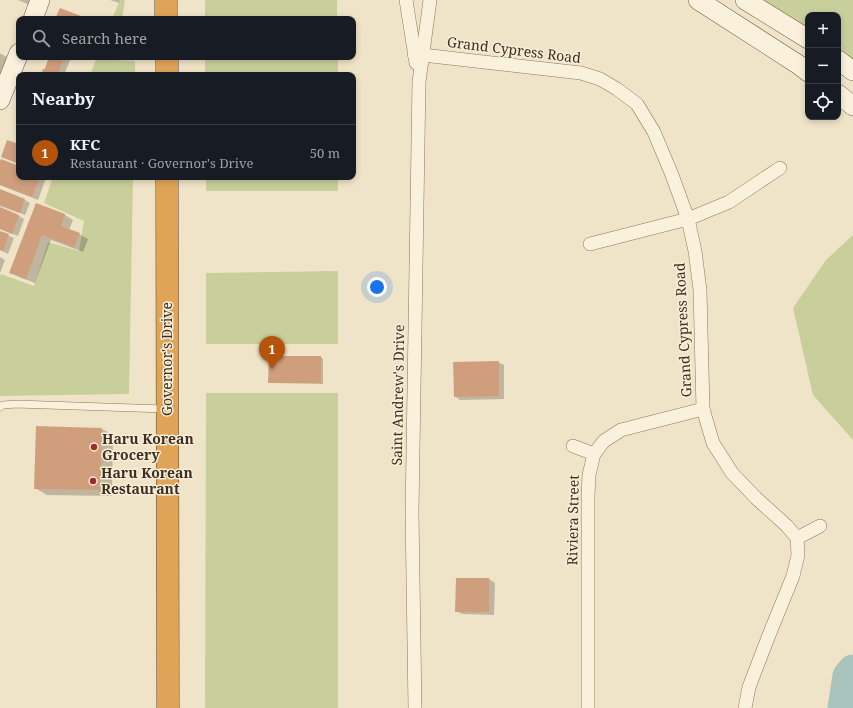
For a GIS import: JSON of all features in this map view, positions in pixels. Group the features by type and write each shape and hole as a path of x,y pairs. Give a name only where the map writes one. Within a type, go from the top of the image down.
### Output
{"highway":[{"path":"166,0 166,16"},
{"path":"167,60 167,72"},
{"name":"Governor's Drive","path":"167,180 168,708"}],"main road":[{"path":"34,16 40,0"},
{"path":"698,0 805,70"},
{"path":"745,0 805,37"},
{"path":"0,100 16,60"},
{"path":"841,62 853,71"},
{"path":"841,96 853,106"}],"street":[{"name":"Saint Andrew's Drive","path":"406,0 419,55"},
{"name":"Saint Andrew's Drive","path":"414,708 412,513 418,82 419,55 430,0"},
{"name":"Grand Cypress Road","path":"419,55 581,73 600,79 617,89 637,104 654,132 688,219 695,251 700,290 703,409 713,443 732,472 756,498 788,526 797,538"},
{"path":"590,244 688,219 729,202 780,168"},
{"name":"Riviera Street","path":"588,708 588,496 589,475 594,454 604,441 621,430 703,409"},
{"path":"573,446 594,454"},
{"path":"745,708 752,681 793,576 798,555 797,538 820,526"}],"lane":[{"path":"0,407 3,405 16,404 167,409"}],"green space":[{"path":"120,0 125,0 122,16 113,16"},
{"path":"205,0 337,0 337,16 205,16"},
{"path":"754,0 853,0 853,61 841,54 841,12 805,12 805,31"},
{"path":"96,60 135,61 135,72 91,72"},
{"path":"205,60 338,60 338,72 205,72"},
{"path":"52,180 133,180 129,394 0,396 1,274 34,286 48,242 79,251 84,221 44,203"},
{"path":"206,180 338,180 338,191 206,191"},
{"path":"853,235 853,440 813,395 793,308 826,260"},
{"path":"338,271 338,344 206,344 206,273"},
{"path":"206,393 338,393 338,708 205,708"},
{"path":"853,670 853,708 843,708 848,676"}],"building":[{"path":"60,8 81,16 56,16"},
{"path":"48,60 63,60 58,72 42,72 43,69 45,69"},
{"path":"7,140 16,143 16,163 1,157"},
{"path":"1,159 16,165 16,180 39,180 32,197 0,185"},
{"path":"0,189 25,199 20,213 0,205"},
{"path":"36,203 65,214 61,226 80,233 74,247 42,235 26,279 9,273"},
{"path":"0,207 19,215 12,234 0,229"},
{"path":"0,231 9,234 3,251 0,250"},
{"path":"269,356 321,356 321,383 268,383"},
{"path":"499,361 499,396 454,397 453,362"},
{"path":"36,426 102,428 100,490 34,489"},
{"path":"456,578 489,578 489,612 455,612"}],"waterway":[{"path":"843,708 848,676 853,670"}],"place":[{"name":"KFC","path":"272,369"},
{"name":"Haru Korean Grocery","path":"94,447"},
{"name":"Haru Korean Restaurant","path":"93,481"}]}
